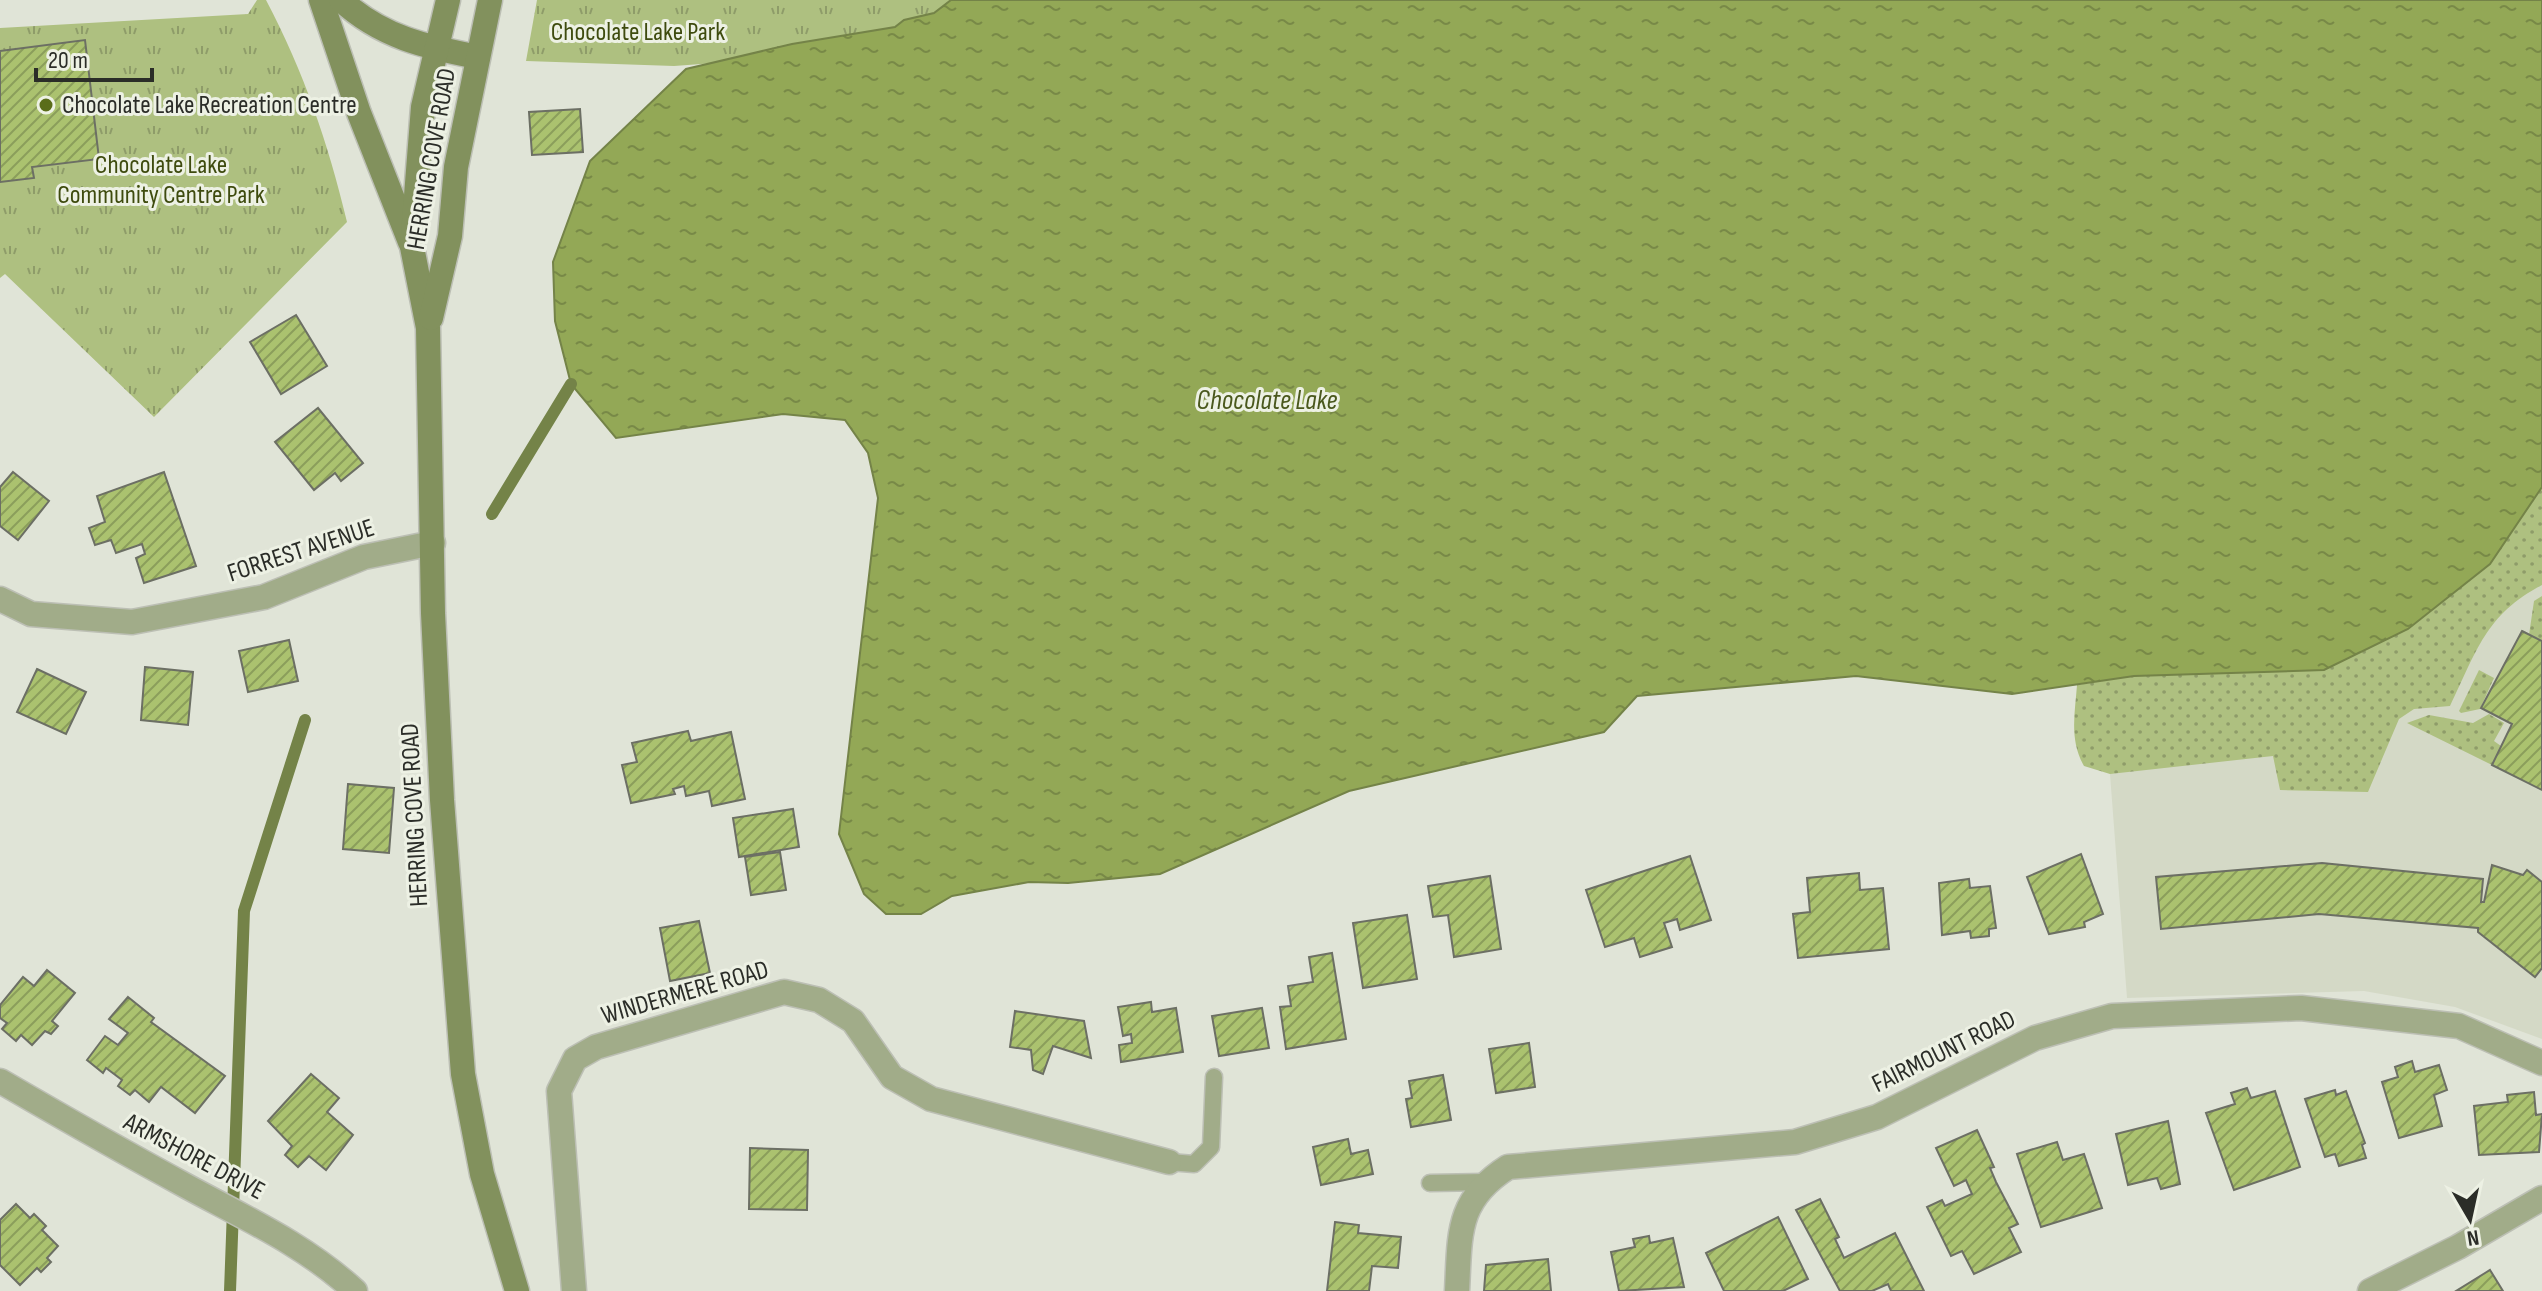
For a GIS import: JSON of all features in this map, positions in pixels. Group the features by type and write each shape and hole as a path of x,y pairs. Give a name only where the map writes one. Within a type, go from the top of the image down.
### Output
{"main road":[{"path":"321,0 359,113 412,247"},
{"path":"341,0 371,25 397,38 478,57"},
{"name":"HERRING COVE ROAD","path":"448,0 422,120 412,247 428,328 442,800 463,1074 482,1174 517,1291"},
{"name":"HERRING COVE ROAD","path":"428,328 450,236 456,167 490,0"}],"street":[{"name":"FORREST AVENUE","path":"0,599 31,614 132,622 264,597 364,557 433,543"},
{"name":"WINDERMERE ROAD","path":"574,1291 559,1091 575,1059 596,1047 784,992 819,1000 853,1021 892,1077 931,1099 1169,1162"},
{"name":"FAIRMOUNT ROAD","path":"1485,1182 1508,1167 1795,1142 1877,1117 2035,1038 2112,1016 2301,1008 2459,1026 2542,1063"},
{"name":"ARMSHORE DRIVE","path":"0,1081 208,1198 244,1214 324,1262 355,1291"},
{"path":"1457,1291 1464,1212 1485,1182"},
{"path":"2370,1291 2458,1247 2542,1198"}],"lane":[{"name":"WINDERMERE ROAD","path":"1169,1162 1194,1164 1211,1147 1214,1077"},
{"path":"1430,1183 1485,1182"}],"shaded area":[{"path":"2542,487 2542,1039 2455,1007 2364,991 2127,998 2110,774 2077,685 2490,564"}],"green space":[{"name":"Chocolate Lake Community Centre Park","path":"257,0 266,0 303,81 332,164 347,222 154,417 5,274 0,278 0,28 248,14"},
{"name":"Chocolate Lake Park","path":"537,0 951,0 934,13 904,20 895,27 792,44 715,63 674,66 526,61"},
{"path":"2542,487 2542,585 2507,609 2495,622 2476,651 2450,706 2414,709 2399,719 2368,792 2280,790 2273,756 2110,774 2084,766 2075,736 2077,685 2134,676 2490,564"},
{"path":"2542,596 2542,641 2529,635 2534,601"},
{"path":"2479,670 2494,678 2480,709 2461,713 2459,711"},
{"path":"2489,714 2504,723 2494,741 2501,746 2492,765 2407,723 2429,715 2473,723"}],"water":[{"name":"Chocolate Lake","path":"951,0 2542,0 2542,487 2490,564 2408,629 2324,670 2134,676 2012,694 1856,676 1637,696 1604,732 1349,791 1160,874 1068,883 1029,882 952,896 921,914 886,914 864,894 839,834 878,498 868,453 845,420 783,414 616,438 571,384 555,321 553,262 590,161 686,69 792,44 895,27 904,20 934,13"}],"building":[{"name":"Chocolate Lake Recreation Centre","path":"85,40 99,159 32,167 34,178 0,182 0,51"},
{"path":"580,109 583,152 532,155 529,112"},
{"path":"296,315 327,366 281,394 250,342"},
{"path":"318,408 363,463 341,481 335,473 314,490 275,442"},
{"path":"13,472 49,501 18,540 0,526 0,487"},
{"path":"164,472 196,566 144,583 136,558 145,554 142,544 116,553 111,540 95,545 89,528 105,522 97,496"},
{"path":"2522,631 2542,641 2542,790 2492,765 2512,724 2481,708"},
{"path":"289,640 298,681 248,692 239,651"},
{"path":"145,667 193,672 188,725 141,720"},
{"path":"37,669 86,692 66,734 17,712"},
{"path":"688,731 691,741 731,732 745,799 712,806 709,791 686,796 684,786 673,789 675,794 631,803 622,765 637,762 632,743"},
{"path":"348,784 394,788 389,853 343,849"},
{"path":"793,809 799,847 739,857 733,818"},
{"path":"780,852 786,890 751,895 745,857"},
{"path":"2081,854 2103,914 2084,922 2085,927 2049,934 2027,877"},
{"path":"1690,856 1711,920 1680,930 1677,919 1664,923 1672,947 1640,957 1634,938 1605,947 1586,890"},
{"path":"2322,863 2483,879 2481,902 2484,902 2492,865 2523,875 2527,870 2542,882 2542,968 2535,977 2478,932 2478,928 2319,914 2161,929 2156,877"},
{"path":"1859,873 1860,890 1883,888 1889,949 1798,958 1793,914 1810,912 1807,878"},
{"path":"1490,876 1501,949 1454,957 1448,915 1433,917 1428,886"},
{"path":"1969,879 1970,888 1990,886 1996,928 1989,929 1989,936 1971,938 1970,931 1942,935 1939,883"},
{"path":"1407,915 1417,979 1363,988 1353,923"},
{"path":"699,921 710,973 670,981 660,928"},
{"path":"1332,953 1346,1039 1286,1049 1280,1007 1291,1006 1288,986 1313,982 1309,957"},
{"path":"47,970 75,993 52,1021 58,1026 51,1034 45,1031 32,1045 21,1035 16,1041 2,1029 7,1023 0,1018 0,1005 23,977 34,986"},
{"path":"128,997 154,1018 151,1022 225,1076 195,1113 161,1087 149,1102 135,1090 130,1095 118,1086 122,1080 106,1068 103,1073 87,1060 105,1036 118,1045 128,1033 109,1019"},
{"path":"1151,1002 1152,1012 1176,1008 1183,1052 1121,1062 1119,1045 1132,1043 1131,1034 1123,1036 1118,1007"},
{"path":"1262,1008 1269,1048 1219,1056 1212,1016"},
{"path":"1015,1011 1084,1021 1091,1058 1053,1046 1043,1074 1033,1070 1031,1050 1010,1047"},
{"path":"1529,1043 1535,1087 1496,1093 1489,1049"},
{"path":"2412,1061 2415,1072 2439,1065 2447,1090 2434,1095 2442,1126 2399,1138 2382,1082 2398,1077 2395,1067"},
{"path":"311,1074 339,1098 327,1112 353,1135 326,1170 309,1156 298,1167 285,1155 292,1146 268,1121"},
{"path":"1443,1075 1451,1120 1411,1127 1406,1099 1412,1098 1409,1081"},
{"path":"2247,1088 2251,1098 2275,1091 2300,1167 2234,1190 2206,1113 2235,1104 2231,1093"},
{"path":"2335,1090 2336,1095 2346,1091 2365,1143 2362,1145 2366,1158 2339,1166 2335,1154 2325,1157 2305,1099"},
{"path":"2534,1092 2536,1115 2542,1114 2539,1152 2479,1155 2474,1106 2508,1102 2507,1095"},
{"path":"2168,1121 2180,1184 2161,1189 2157,1178 2128,1185 2116,1134"},
{"path":"1977,1130 1994,1167 1990,1168 1996,1182 2018,1224 2009,1228 2021,1252 1974,1274 1962,1251 1951,1256 1927,1207 1942,1200 1945,1206 1972,1194 1966,1180 1954,1186 1936,1148"},
{"path":"1348,1139 1351,1154 1368,1150 1373,1174 1321,1185 1313,1147"},
{"path":"2057,1142 2063,1160 2084,1154 2102,1208 2041,1227 2017,1154"},
{"path":"750,1148 808,1150 807,1210 749,1209"},
{"path":"1820,1199 1839,1237 1835,1239 1844,1258 1895,1233 1924,1291 1891,1291 1888,1284 1872,1291 1840,1291 1796,1210"},
{"path":"16,1204 30,1218 34,1214 46,1226 42,1230 58,1246 47,1258 51,1262 41,1272 37,1268 20,1285 0,1265 0,1220"},
{"path":"1778,1217 1808,1279 1783,1291 1724,1291 1706,1253"},
{"path":"1335,1222 1359,1225 1358,1233 1401,1237 1398,1268 1372,1266 1369,1291 1327,1291"},
{"path":"1649,1236 1650,1243 1673,1238 1684,1287 1619,1291 1611,1252 1635,1247 1633,1239"},
{"path":"1548,1259 1551,1291 1484,1291 1486,1265"},
{"path":"2490,1270 2503,1291 2456,1291"}],"waterway":[{"path":"492,514 571,384"},
{"path":"230,1291 244,911 305,720"}],"place":[{"name":"Chocolate Lake Recreation Centre","path":"46,105"}]}
